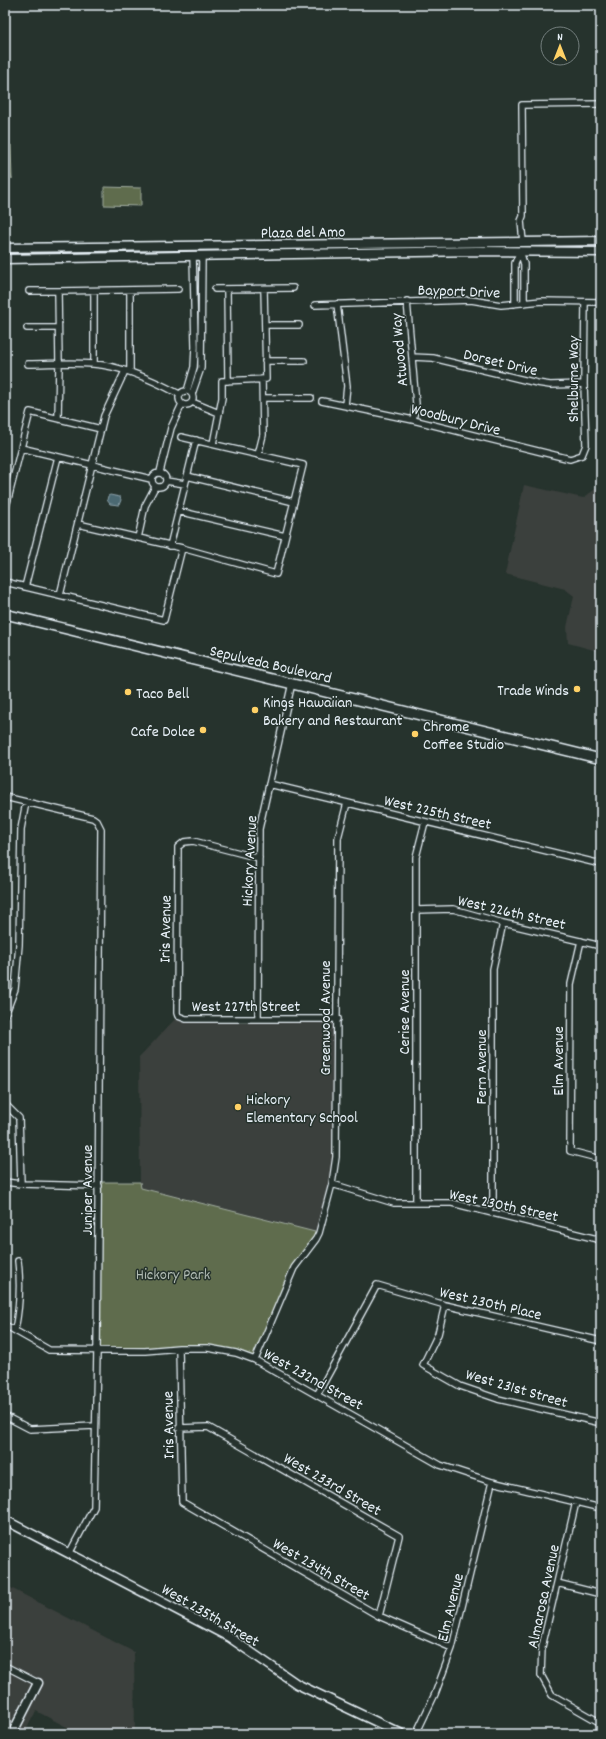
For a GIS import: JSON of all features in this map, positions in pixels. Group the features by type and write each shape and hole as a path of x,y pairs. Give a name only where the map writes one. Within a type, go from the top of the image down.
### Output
{"main road":[{"name":"Plaza del Amo","path":"5,248 361,244 523,238 601,242"},
{"path":"522,251 523,238"},
{"path":"361,244 361,253"},
{"path":"202,245 202,255"},
{"path":"193,246 193,255"},
{"path":"17,248 17,258"},
{"name":"Plaza del Amo","path":"5,259 522,251 601,252"},
{"name":"Sepulveda Boulevard","path":"5,614 601,759"},
{"name":"West 235th Street","path":"5,1520 229,1637 297,1684 402,1734"},
{"path":"12,1734 38,1683"}],"street":[{"path":"523,238 525,232 523,216 522,105 601,104"},
{"path":"515,304 515,263 522,251"},
{"path":"522,251 524,264 524,303"},
{"path":"192,402 193,396 190,393 195,347 193,255"},
{"path":"190,393 201,368 202,255"},
{"path":"515,283 524,284"},
{"path":"216,289 293,288"},
{"path":"29,291 178,289"},
{"path":"227,289 228,381"},
{"path":"213,444 222,398 222,381 266,380 264,289"},
{"path":"60,595 104,416 127,372 130,290"},
{"path":"58,291 58,418"},
{"path":"94,291 94,364"},
{"name":"Bayport Drive","path":"315,305 471,300 501,305 542,301 601,302"},
{"name":"Atwood Way","path":"407,301 416,404 413,420"},
{"name":"Shelburne Way","path":"582,455 586,445 584,384 585,302"},
{"path":"337,304 347,386 345,405"},
{"path":"265,325 299,325"},
{"path":"27,328 58,328"},
{"name":"Dorset Drive","path":"412,357 433,358 537,383 550,385 584,384"},
{"path":"265,362 304,362"},
{"path":"28,364 94,364 127,372 159,383 179,394"},
{"path":"258,455 263,435 262,380"},
{"path":"179,394 184,391 190,393"},
{"path":"179,394 178,400 182,404 188,405 192,402"},
{"path":"263,398 311,398"},
{"name":"Woodbury Drive","path":"322,401 413,420 570,459 582,455"},
{"path":"192,402 219,413"},
{"path":"160,472 171,428 182,404"},
{"path":"5,512 30,412 101,429"},
{"path":"78,524 182,548 276,574 303,465 181,437"},
{"path":"170,546 196,440"},
{"path":"21,448 151,479"},
{"path":"26,587 58,457"},
{"path":"160,472 165,476 166,481 164,486 156,487 152,485 151,479 154,474 160,472"},
{"path":"187,476 294,502"},
{"path":"166,481 185,484"},
{"path":"138,538 145,506 156,487"},
{"path":"178,511 285,536"},
{"path":"5,582 164,620 182,548"},
{"name":"Hickory Avenue","path":"258,1018 260,820 292,683"},
{"name":"West 225th Street","path":"269,784 601,864"},
{"path":"5,797 26,802 21,829 19,945 15,989 5,1015"},
{"name":"Juniper Avenue","path":"26,802 93,818 98,821 101,829 98,1351 94,1507 69,1554"},
{"name":"Greenwood Avenue","path":"255,1360 294,1268 316,1239 332,1184 336,1157 338,838 347,803"},
{"name":"Cerise Avenue","path":"416,1203 416,856 425,822"},
{"name":"Iris Avenue","path":"178,1016 176,1008 177,851 181,844 188,840 259,858"},
{"name":"West 226th Street","path":"416,910 453,909 503,924 601,946"},
{"name":"Fern Avenue","path":"489,1212 493,1197 493,969 503,924"},
{"name":"Elm Avenue","path":"581,941 571,984 570,1151 601,1159"},
{"name":"West 227th Street","path":"178,1016 186,1019 338,1019"},
{"path":"5,1104 20,1118 21,1184"},
{"path":"5,1182 21,1184 99,1186"},
{"name":"West 230th Street","path":"332,1184 394,1203 452,1203 601,1240"},
{"path":"15,1330 21,1284 18,1261"},
{"name":"West 230th Place","path":"317,1395 377,1285 445,1305 601,1341"},
{"name":"West 231st Street","path":"445,1305 438,1334 424,1365 460,1386 498,1399 601,1423"},
{"name":"West 232nd Street","path":"5,1325 49,1350 145,1351 179,1348 222,1350 255,1360 440,1465 492,1482 601,1508"},
{"name":"Iris Avenue","path":"179,1348 179,1428 182,1502"},
{"path":"5,1416 30,1429 95,1426"},
{"name":"West 233rd Street","path":"179,1428 208,1427 399,1536 379,1616"},
{"name":"Elm Avenue","path":"416,1734 435,1694 452,1648 492,1482"},
{"name":"West 234th Street","path":"182,1502 379,1616 452,1648"},
{"name":"Almarosa Avenue","path":"576,1502 542,1647 542,1675 552,1695 601,1723"},
{"path":"557,1583 601,1594"},
{"path":"5,1666 38,1683"}],"shaded area":[{"path":"524,485 583,498 601,485 601,652 568,643 567,627 574,596 565,589 505,574"},
{"name":"Hickory Elementary School","path":"178,1016 336,1020 335,1157 319,1233 140,1188 139,1057"},
{"path":"5,1585 134,1652 135,1734 80,1734 36,1711 24,1734 5,1734"}],"green space":[{"path":"5,145 11,145 12,179 5,165"},
{"path":"104,187 141,188 141,206 104,205"},
{"name":"Hickory Park","path":"99,1182 140,1182 141,1188 319,1233 303,1254 254,1359 222,1349 98,1350"}],"water":[{"path":"108,496 120,497 121,500 119,505 110,504 107,500"}],"place":[{"name":"Trade Winds","path":"577,689"},
{"name":"Taco Bell","path":"128,692"},
{"name":"Kings Hawaiian Bakery and Restaurant","path":"255,710"},
{"name":"Cafe Dolce","path":"203,730"},
{"name":"Chrome Coffee Studio","path":"415,734"},
{"name":"Hickory Elementary School","path":"238,1107"}]}
